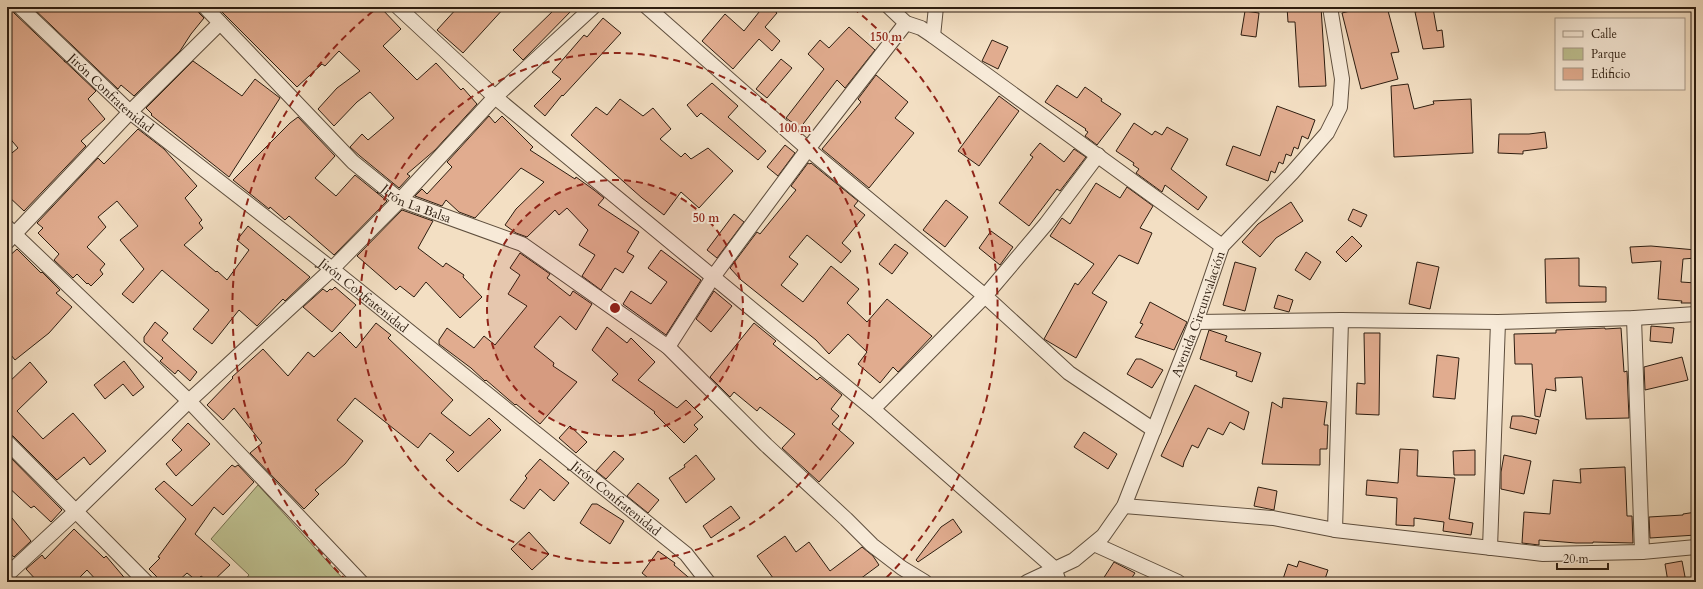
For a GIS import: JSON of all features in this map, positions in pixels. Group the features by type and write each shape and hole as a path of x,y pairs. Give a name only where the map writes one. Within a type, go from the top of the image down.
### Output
{"street":[{"name":"Jirón Confratenidad","path":"20,7 130,112 332,269 686,554 708,582"},
{"name":"Jirón La Balsa","path":"205,7 353,162 400,200 522,244 668,347 766,445 872,545 902,568 925,582"},
{"path":"398,7 496,98 873,408 1054,568 1060,582"},
{"path":"7,575 190,401 332,269 400,200 496,98 593,7"},
{"path":"647,7 808,149 985,296 1069,373 1154,430"},
{"path":"889,7 906,23 921,28 933,36 1222,246"},
{"path":"933,36 936,7"},
{"name":"Avenida Circunvalación","path":"1027,582 1054,568 1074,560 1103,536 1124,506 1196,322 1222,246 1292,173 1327,133 1340,107 1342,79 1330,7"},
{"path":"220,22 9,235 190,401 361,582"},
{"path":"668,347 713,277 808,149 906,23"},
{"path":"873,408 985,296 1046,224 1098,155"},
{"path":"1196,322 1341,320 1498,322 1634,318 1696,314"},
{"path":"1634,318 1642,552"},
{"path":"1335,530 1341,320"},
{"path":"1490,548 1498,322"},
{"path":"7,442 146,582"},
{"path":"1124,506 1273,518 1335,530 1543,554 1642,552 1696,547"},
{"path":"1094,544 1178,582"}],"green space":[{"path":"258,485 346,582 243,582 249,575 211,539"}],"building":[{"path":"7,7 12,7 14,13 96,91 88,99 105,119 81,141 86,146 24,211 7,195 7,157 18,148 7,135"},
{"path":"32,7 197,7 199,13 204,18 180,51 134,96 121,85 118,89"},
{"path":"217,7 380,7 401,29 383,46 417,80 436,63 461,90 463,88 477,104 435,150 407,174 410,176 399,188 350,147 362,134 368,140 394,118 370,92 357,102 334,126 318,109 337,88 360,71 339,51 325,66 322,64 297,87"},
{"path":"458,7 505,7 463,53 437,30"},
{"path":"557,7 575,7 523,60 513,50"},
{"path":"763,7 770,7 777,13 765,27 780,41 772,51 759,39 733,69 702,41 725,14 744,31"},
{"path":"1287,7 1321,7 1326,86 1299,87 1295,22 1288,22"},
{"path":"1366,7 1387,7 1399,52 1391,53 1398,79 1361,89 1342,13"},
{"path":"1433,8 1437,31 1442,30 1444,47 1423,49 1415,12"},
{"path":"1245,11 1259,13 1256,37 1241,35"},
{"path":"603,18 621,33 563,96 562,95 545,116 534,106 561,79 552,72 584,35 587,37"},
{"path":"849,27 875,50 845,88 837,80 800,128 786,118 824,69 808,54 820,40 829,48"},
{"path":"992,40 1008,47 998,69 982,61"},
{"path":"781,59 792,68 767,98 756,89"},
{"path":"193,61 242,96 255,79 280,98 229,177 151,115 152,114 146,108"},
{"path":"876,75 908,102 895,118 914,133 869,188 822,149 861,102 858,99"},
{"path":"712,83 738,106 728,117 766,151 758,160 701,113 697,117 687,105"},
{"path":"1408,84 1414,109 1434,104 1433,101 1471,99 1473,153 1394,157 1391,86"},
{"path":"1057,85 1077,98 1085,87 1102,99 1101,101 1121,114 1097,145 1085,136 1088,132 1085,130 1086,129 1045,102"},
{"path":"999,96 1019,111 979,166 958,151"},
{"path":"620,99 643,116 653,108 671,129 660,139 681,157 685,153 691,159 708,148 733,171 699,208 681,192 664,215 642,198 571,135 596,107 607,115"},
{"path":"1277,106 1315,120 1308,139 1302,136 1298,149 1294,147 1291,156 1286,154 1283,164 1279,162 1275,173 1271,171 1268,181 1226,165 1233,146 1260,156"},
{"path":"489,116 495,123 502,116 533,147 530,150 575,179 576,177 594,190 604,198 598,205 639,232 627,252 634,256 623,273 615,268 601,290 582,276 595,255 579,245 588,230 567,208 559,215 555,210 527,237 516,233 505,225 516,209 544,182 521,168 475,218 459,212 446,200 442,206 415,196 422,189 427,194 452,167 447,162"},
{"path":"298,117 335,156 315,178 336,196 355,175 387,201 334,255 289,216 285,220 233,180 290,123"},
{"path":"1134,123 1152,135 1155,131 1162,135 1167,127 1188,139 1171,169 1207,197 1198,210 1165,185 1162,192 1136,173 1139,169 1133,165 1134,163 1116,151"},
{"path":"138,129 164,149 197,186 185,198 202,220 199,223 203,228 184,245 227,280 249,250 237,240 248,226 310,277 285,301 283,299 257,326 239,310 212,344 193,329 209,310 162,270 133,303 122,294 144,269 120,240 138,226 117,201 98,217 106,227 87,247 105,264 100,270 103,274 91,286 77,274 73,278 54,260 59,254 38,233 43,228 37,223 98,158 104,164"},
{"path":"1545,132 1547,148 1523,151 1523,154 1498,153 1499,134 1529,134"},
{"path":"1040,143 1064,162 1074,149 1086,157 1060,191 1057,189 1029,226 999,203 1033,157 1030,155"},
{"path":"785,145 795,153 778,176 767,167"},
{"path":"808,163 811,163 858,201 854,206 865,215 842,243 851,251 841,263 807,235 789,257 798,264 781,285 803,302 831,266 859,289 847,303 867,322 887,299 932,336 898,372 893,367 880,383 858,364 867,352 848,334 829,354 816,340 741,280 730,268 757,232 760,234 796,190 791,186"},
{"path":"1096,183 1120,198 1127,187 1153,206 1140,228 1152,233 1138,264 1119,255 1092,293 1107,302 1076,358 1044,339 1075,283 1078,285 1094,264 1050,236 1062,218 1070,224"},
{"path":"946,200 968,217 945,247 923,230"},
{"path":"1291,202 1303,221 1276,238 1260,257 1242,242 1258,224"},
{"path":"1353,209 1367,215 1361,227 1348,220"},
{"path":"402,210 433,221 418,248 443,267 446,263 464,275 463,277 482,297 460,318 426,282 414,297 400,286 396,290 357,256"},
{"path":"734,214 744,222 717,258 707,250"},
{"path":"991,231 1013,247 1000,265 979,248"},
{"path":"1352,236 1362,246 1346,262 1336,252"},
{"path":"895,244 908,253 892,274 879,264"},
{"path":"1651,246 1696,250 1696,258 1683,259 1681,282 1696,283 1696,303 1681,303 1682,301 1658,299 1661,261 1632,263 1630,247"},
{"path":"17,249 60,290 56,293 72,307 49,333 15,360 7,350 7,258"},
{"path":"661,250 701,280 666,335 623,304 631,291 651,304 667,282 648,268"},
{"path":"1306,252 1321,262 1310,280 1295,270"},
{"path":"520,253 550,274 547,278 570,296 573,291 592,304 576,330 560,316 534,347 554,363 553,366 577,382 540,424 439,344 439,340 447,328 474,348 484,336 495,345 527,306 508,294 520,275 510,268"},
{"path":"1579,258 1579,286 1606,287 1606,302 1546,303 1545,259"},
{"path":"1235,262 1256,268 1245,311 1223,305"},
{"path":"1417,262 1439,267 1430,309 1409,304"},
{"path":"335,287 356,305 332,332 303,307 323,289 327,292"},
{"path":"714,291 732,306 711,332 696,319"},
{"path":"1278,295 1293,300 1289,312 1274,308"},
{"path":"1150,302 1187,322 1174,350 1135,337 1143,324 1140,323"},
{"path":"155,322 168,333 162,340 197,372 190,381 178,370 175,374 160,361 163,358 144,342 144,337"},
{"path":"376,323 391,335 388,338 453,400 441,413 470,436 489,418 501,430 458,472 446,460 454,452 430,433 418,448 355,398 337,420 363,441 345,464 315,490 319,494 304,509 250,453 262,443 234,408 223,420 207,405 233,378 232,377 263,349 288,376 308,352 314,357 340,332 356,348"},
{"path":"754,323 776,341 773,344 817,380 820,377 842,395 831,409 839,416 832,424 854,443 819,482 782,448 795,434 760,407 757,411 734,392 730,397 710,377"},
{"path":"1651,326 1674,328 1672,343 1650,341"},
{"path":"607,327 627,343 631,338 655,362 638,380 677,408 686,400 703,417 694,425 698,429 684,443 654,413 655,412 612,380 618,374 592,350"},
{"path":"1621,328 1624,372 1627,371 1629,418 1586,419 1582,377 1555,378 1556,391 1546,389 1540,417 1535,416 1532,364 1515,364 1514,334 1556,333 1556,330"},
{"path":"1209,330 1227,336 1225,341 1261,353 1252,382 1236,376 1237,372 1200,359"},
{"path":"1364,333 1380,333 1379,415 1356,414 1357,383 1365,384"},
{"path":"1437,355 1459,358 1455,399 1433,397"},
{"path":"1682,357 1688,380 1645,390 1644,367"},
{"path":"1136,359 1141,359 1163,370 1152,388 1127,374"},
{"path":"124,361 144,387 133,396 123,384 105,399 94,385"},
{"path":"30,362 47,382 17,411 43,439 73,413 106,451 90,465 84,457 57,480 13,436 7,434 7,384"},
{"path":"1195,385 1249,412 1244,430 1230,422 1223,435 1208,428 1198,448 1192,445 1183,467 1161,456"},
{"path":"1283,398 1327,402 1324,425 1328,425 1327,449 1320,449 1320,465 1262,464 1272,402 1282,408"},
{"path":"1512,416 1522,416 1539,420 1536,434 1510,428"},
{"path":"188,423 210,444 176,476 166,464 182,450 172,440"},
{"path":"570,426 587,442 576,453 559,438"},
{"path":"1084,432 1117,454 1108,469 1074,447"},
{"path":"1400,449 1418,450 1417,476 1455,478 1449,519 1473,523 1471,535 1443,531 1444,522 1414,518 1414,526 1396,525 1397,498 1366,495 1367,480 1398,483"},
{"path":"1475,450 1475,475 1454,475 1453,451"},
{"path":"614,451 624,459 606,479 596,471"},
{"path":"7,454 62,510 51,522 34,506 31,508 7,486"},
{"path":"696,455 715,479 686,503 669,478 685,467 684,465"},
{"path":"1504,455 1531,461 1524,494 1501,489 1501,472"},
{"path":"540,459 569,483 554,501 540,489 524,509 510,500 527,478 525,476"},
{"path":"232,465 235,467 238,465 254,482 223,515 214,507 195,534 230,565 212,582 209,582 201,576 197,581 187,573 177,582 162,582 149,569 160,558 158,557 186,519 155,489 164,481 192,506"},
{"path":"1625,467 1627,516 1632,516 1633,543 1576,543 1539,540 1539,545 1522,543 1524,512 1550,514 1553,480 1581,483 1580,469"},
{"path":"638,483 659,500 648,513 627,496"},
{"path":"1258,487 1277,491 1274,510 1254,506"},
{"path":"592,504 597,504 624,521 610,544 580,523"},
{"path":"731,506 740,518 711,538 703,526"},
{"path":"7,512 31,541 14,557 7,551"},
{"path":"1696,512 1696,535 1650,538 1649,517 1683,515"},
{"path":"953,519 962,532 918,562 916,560 941,527"},
{"path":"74,529 104,558 106,556 128,582 98,582 87,570 75,582 38,582 26,569 42,555 45,559"},
{"path":"529,532 549,554 532,570 511,549"},
{"path":"785,536 796,552 809,542 830,571 862,547 873,556 879,565 856,582 776,582 757,556"},
{"path":"658,551 675,563 674,565 694,582 653,582 642,573"},
{"path":"1299,561 1328,570 1324,582 1282,582 1288,564 1297,567"},
{"path":"1682,561 1686,582 1668,582 1665,564"},
{"path":"1114,562 1135,573 1129,582 1101,582"}]}
